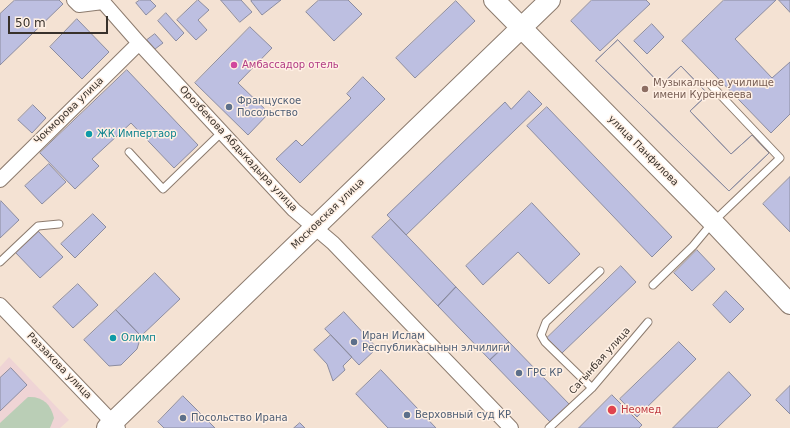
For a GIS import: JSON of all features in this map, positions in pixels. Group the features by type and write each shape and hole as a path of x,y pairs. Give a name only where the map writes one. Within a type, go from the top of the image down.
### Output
{"main road":[{"name":"улица Панфилова","path":"494,0 713,222 790,304"},
{"name":"Московская улица","path":"112,426 550,0"}],"street":[{"path":"74,0 79,5 105,1"},
{"name":"Орозбекова Абдыкадыра улица","path":"105,1 139,44 294,210 315,227 511,428"},
{"name":"Чокморова улица","path":"0,180 139,44"},
{"name":"Раззакова улица","path":"0,304 112,426"}],"lane":[{"path":"653,285 693,246 713,222 780,158 710,84"},
{"path":"129,152 163,189 222,132"},
{"path":"0,262 38,226 59,224"},
{"path":"592,388 545,342 541,335 546,322 600,271"},
{"name":"Сагынбая улица","path":"550,428 592,388 648,322"}],"shaded area":[{"path":"9,357 69,420 60,428 0,428 0,367"}],"green space":[{"path":"28,397 42,400 51,409 54,418 50,428 0,428 0,423"}],"building":[{"path":"15,0 59,0 63,4 0,65 0,14"},
{"path":"140,0 150,0 156,6 146,15 136,3"},
{"path":"198,0 209,10 198,20 207,30 196,40 177,20"},
{"path":"221,0 241,0 252,12 240,22"},
{"path":"281,0 262,15 251,1"},
{"path":"319,0 348,0 362,14 334,41 306,12"},
{"path":"592,0 646,0 650,4 600,51 571,21"},
{"path":"724,0 776,0 735,39 772,78 790,62 790,114 771,133 682,41"},
{"path":"779,0 790,0 790,12"},
{"path":"456,1 475,21 415,78 396,58"},
{"path":"166,13 184,33 176,41 158,21"},
{"path":"77,19 109,52 82,79 50,47"},
{"path":"652,24 664,37 647,54 634,41"},
{"name":"Амбассадор отель","path":"250,27 272,48 238,83 269,113 248,135 195,83"},
{"path":"155,34 163,43 155,49 147,40"},
{"name":"Музыкальное училище имени Куренкеева","path":"618,40 661,85 681,66 708,94 690,111 731,154 752,135 769,153 729,191 596,61"},
{"name":"Музыкальное училище имени Куренкеева","path":"618,40 661,85 681,66 708,94 690,111 731,154 752,135 769,153 729,191 596,61"},
{"name":"ЖК Импертаор","path":"127,70 198,145 174,168 131,123 92,159 99,166 75,189 40,153"},
{"path":"363,77 385,99 300,183 276,159 296,140 302,146 351,98 347,94"},
{"path":"529,91 542,104 406,235 387,215 505,102 511,109"},
{"path":"33,105 46,118 32,133 18,120"},
{"path":"547,107 672,237 652,257 527,126"},
{"path":"49,164 66,182 42,204 25,186"},
{"path":"790,177 790,232 763,204"},
{"path":"1,201 19,220 0,238 0,202"},
{"path":"532,203 580,254 549,284 518,252 483,285 466,266"},
{"path":"93,214 106,227 75,258 61,244"},
{"path":"391,219 456,287 438,306 372,237"},
{"path":"37,230 63,257 40,278 14,251"},
{"path":"697,250 715,269 692,291 674,273"},
{"path":"621,266 636,282 562,353 547,338"},
{"path":"155,273 180,299 141,336 116,310"},
{"path":"78,284 98,305 73,328 53,307"},
{"path":"456,287 509,342 490,360 438,306"},
{"path":"726,291 744,309 730,323 713,305"},
{"name":"Олимп","path":"116,310 141,336 137,349 121,365 109,366 84,340"},
{"name":"Иран Ислам Республикасынын элчилиги","path":"344,312 377,348 359,365 325,329"},
{"path":"331,335 352,357 343,366 345,370 333,381 327,364 314,350"},
{"path":"509,342 570,405 551,423 490,360"},
{"path":"679,342 696,359 637,417 620,399"},
{"path":"11,368 27,385 0,411 0,378"},
{"path":"381,370 436,428 388,428 356,394"},
{"path":"729,372 751,395 717,428 673,428"},
{"path":"790,386 790,414 776,400"},
{"name":"Неомед","path":"612,395 642,425 639,428 579,428"},
{"path":"183,396 215,428 164,428 158,422"},
{"path":"300,423 305,428 294,428"}],"place":[{"name":"Амбассадор отель","path":"234,65"},
{"name":"Музыкальное училище имени Куренкеева","path":"645,89"},
{"name":"Француское Посольство","path":"229,107"},
{"name":"ЖК Импертаор","path":"89,134"},
{"name":"Олимп","path":"113,338"},
{"name":"Иран Ислам Республикасынын элчилиги","path":"354,342"},
{"name":"ГРС КР","path":"519,373"},
{"name":"Неомед","path":"612,410"},
{"name":"Верховный суд КР","path":"407,415"},
{"name":"Посольство Ирана","path":"183,418"}]}
